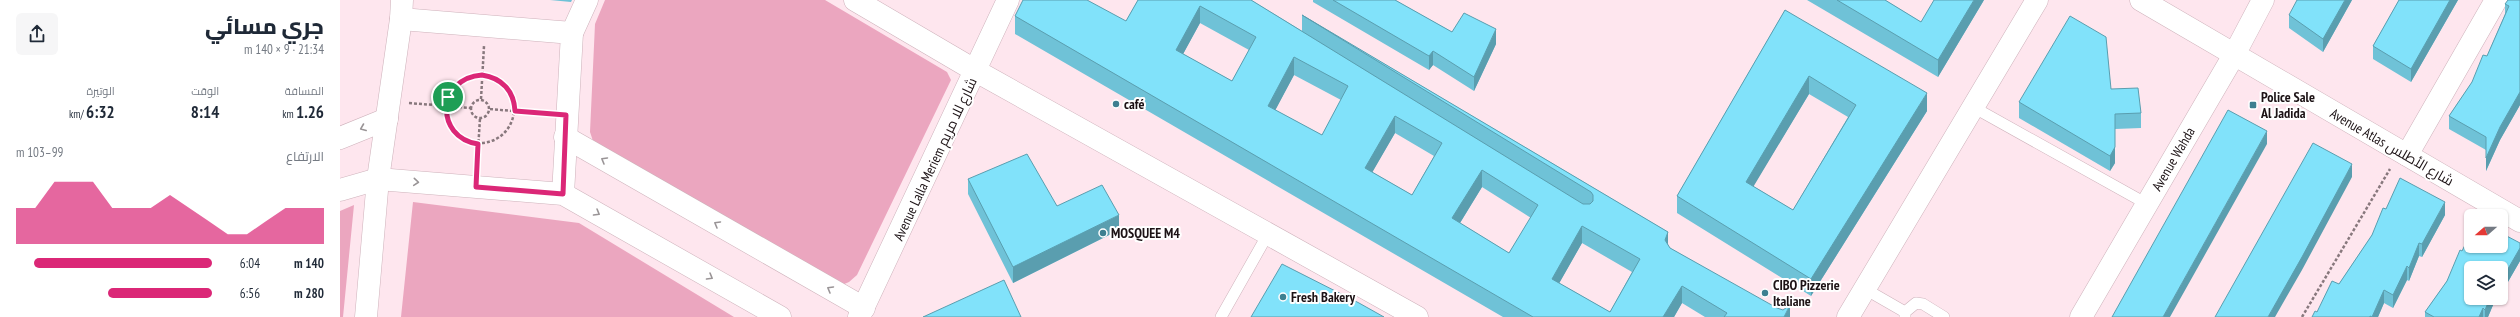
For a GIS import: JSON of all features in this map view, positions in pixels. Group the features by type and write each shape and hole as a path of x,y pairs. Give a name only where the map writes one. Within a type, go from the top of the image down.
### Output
{"street":[{"path":"563,194 566,115 572,33 587,0"},
{"path":"855,0 976,71 1417,317"},
{"name":"Avenue Lalla Meriem شارع للا مريم","path":"862,313 1008,0"},
{"path":"1848,317 2037,0"},
{"name":"Avenue Atlas شارع الأطلس","path":"2140,0 2520,221"},
{"name":"Avenue Wahda","path":"2081,317 2234,55 2263,0"},
{"path":"2403,153 2496,0"},
{"path":"366,317 378,179 401,10 485,26 572,33"},
{"path":"340,138 388,110"},
{"path":"565,138 862,313"},
{"path":"340,190 378,179 563,194 780,317"}],"lane":[{"path":"1973,107 2147,204"},
{"path":"1221,317 1268,234"},
{"path":"1865,289 1905,314 1912,304 1919,303 1944,317"}],"path":[{"path":"481,99 485,26"},
{"path":"482,75 497,79 509,89 515,111 513,120 503,135 496,140 478,144 470,142 457,135 448,122 446,106 452,90 458,83 473,76 482,75"},
{"path":"481,99 474,102 471,108 473,115 480,118 486,116 490,110"},
{"path":"481,99 487,103 490,110"},
{"path":"388,110 446,106 471,108"},
{"path":"490,110 566,115"},
{"path":"476,187 480,118"},
{"path":"2302,317 2403,153"}],"shaded area":[{"path":"605,0 825,0 947,72 951,80 857,275 849,282 842,285 593,141 590,132 595,24"},
{"path":"413,202 579,223 734,317 401,317"},
{"path":"354,205 343,317 340,317 340,211"}],"building":[{"path":"1023,0 1087,0 1126,21 1138,0 1251,0 1583,204 1590,204 1593,201 1593,195 1591,192 1302,15 1668,232 1665,240 1670,248 1777,308 1783,310 1790,305 1784,317 1724,317 1727,313 1682,286 1663,317 1533,317 1015,16","holes":["1200,6 1256,37 1232,81 1176,50","1294,57 1348,86 1322,135 1268,106","1395,116 1442,143 1412,195 1365,168","1482,170 1538,205 1509,253 1452,218","1582,226 1640,259 1610,312 1552,279"]},
{"path":"1333,0 1395,0 1452,32 1464,13 1496,29 1474,77 1433,51 1429,56"},
{"path":"1837,0 1885,0 1921,22 1934,0 1974,0 1938,60"},
{"path":"2297,0 2345,0 2323,39 2289,15"},
{"path":"2399,0 2450,0 2411,69 2373,46"},
{"path":"2508,0 2520,0 2520,92 2500,127 2486,158 2486,137 2449,116 2472,82 2483,55 2487,56 2509,6 2505,4"},
{"path":"1785,10 1927,93 1811,279 1677,196","holes":["1809,76 1856,105 1793,210 1746,182"]},
{"path":"2070,16 2106,37 2111,89 2138,88 2141,113 2115,114 2115,147 2110,156 2019,102"},
{"path":"2228,110 2267,131 2163,317 2112,317"},
{"path":"2313,143 2352,164 2302,257 2268,317 2215,317"},
{"path":"1027,154 1057,206 1102,185 1119,215 1013,267 968,179"},
{"path":"2400,178 2445,202 2422,244 2419,243 2409,268 2407,266 2393,295 2384,290 2372,317 2312,317 2315,311 2317,312 2332,281 2339,284 2372,235 2383,208 2386,209"},
{"path":"2508,237 2520,243 2520,248 2508,269 2508,261 2464,261 2464,305 2487,305 2485,310 2483,308 2479,317 2434,317 2425,312 2447,281 2460,250 2462,251 2464,247 2464,253 2508,253"},
{"path":"1282,264 1359,303 1384,317 1251,317"},
{"path":"1004,280 1021,317 923,317"}],"place":[{"name":"café","path":"1116,104"},
{"name":"Police Sale Al Jadida","path":"2253,105"},
{"name":"MOSQUEE M4","path":"1103,233"},
{"name":"CIBO Pizzerie Italiane","path":"1765,293"},
{"name":"Fresh Bakery","path":"1283,297"}],"route":[{"path":"482,75 490,76 497,79 509,89 515,111 566,115 563,194 476,187 478,144 463,139 457,135 448,122 446,106 448,97 458,83 465,78 482,75"}]}
